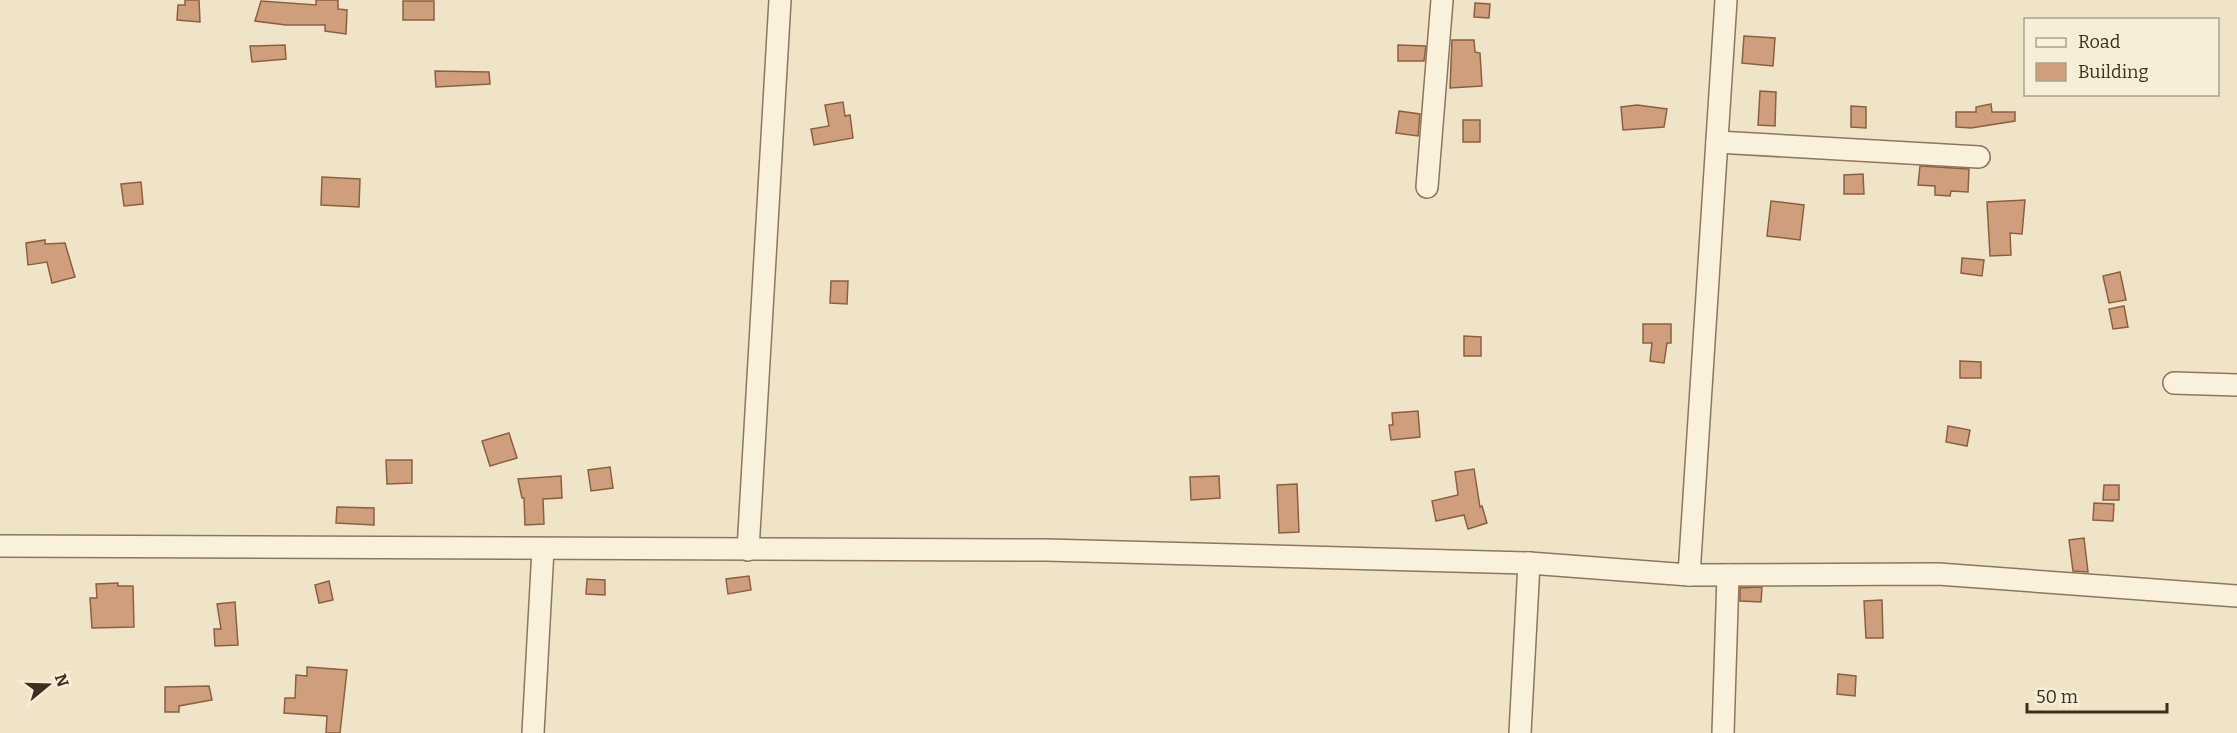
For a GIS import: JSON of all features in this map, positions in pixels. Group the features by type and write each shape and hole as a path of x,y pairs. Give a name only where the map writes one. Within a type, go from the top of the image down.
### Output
{"street":[{"path":"748,550 780,0"},
{"path":"1427,187 1442,0"},
{"path":"1689,575 1726,0"},
{"path":"1717,142 1979,157"},
{"path":"2174,383 2237,385"},
{"path":"0,546 1046,550 1529,563 1689,575 1938,574 2237,596"},
{"path":"533,733 543,549"},
{"path":"1520,733 1529,563"},
{"path":"1723,733 1728,575"}],"building":[{"path":"185,0 199,0 200,22 177,20 178,5 185,5"},
{"path":"316,0 338,0 338,9 347,10 346,34 325,31 325,25 286,25 255,21 261,1 316,5"},
{"path":"403,1 434,1 434,20 403,20"},
{"path":"1475,3 1490,4 1489,18 1474,17"},
{"path":"1744,36 1775,38 1773,66 1742,63"},
{"path":"1452,40 1474,40 1475,52 1480,53 1482,86 1450,88"},
{"path":"285,45 286,59 252,62 250,46"},
{"path":"1398,45 1426,46 1424,61 1398,61"},
{"path":"435,71 489,72 490,84 436,87"},
{"path":"1760,91 1776,92 1775,126 1758,125"},
{"path":"843,102 845,116 850,115 853,138 814,145 811,129 829,126 825,105"},
{"path":"1991,104 1992,112 2015,112 2015,121 1971,128 1956,127 1956,112 1976,112 1976,107"},
{"path":"1637,105 1667,109 1664,127 1623,130 1621,107"},
{"path":"1851,106 1866,107 1866,128 1851,127"},
{"path":"1399,111 1420,114 1418,136 1396,133"},
{"path":"1463,120 1480,120 1480,142 1463,142"},
{"path":"1920,166 1969,169 1968,192 1951,191 1950,196 1935,195 1935,186 1918,185"},
{"path":"1863,174 1864,194 1844,194 1844,175"},
{"path":"322,177 360,179 359,207 321,205"},
{"path":"141,182 143,204 124,206 121,184"},
{"path":"2025,200 2022,234 2010,233 2011,255 1990,256 1987,202"},
{"path":"1771,201 1804,205 1800,240 1767,236"},
{"path":"45,240 45,244 65,243 75,277 52,283 47,262 28,265 26,243"},
{"path":"1962,258 1984,260 1982,276 1961,273"},
{"path":"2120,272 2126,300 2109,303 2103,276"},
{"path":"831,281 848,281 847,304 830,303"},
{"path":"2124,306 2128,327 2113,329 2109,309"},
{"path":"1643,324 1671,324 1671,343 1667,343 1664,363 1650,361 1652,343 1643,343"},
{"path":"1464,336 1481,337 1481,356 1464,356"},
{"path":"1960,361 1981,362 1981,378 1960,378"},
{"path":"1418,411 1420,437 1391,440 1389,425 1393,425 1392,413"},
{"path":"1948,426 1970,430 1967,446 1946,442"},
{"path":"509,433 517,458 490,466 482,441"},
{"path":"386,460 412,460 412,483 387,484"},
{"path":"610,467 613,488 591,491 588,470"},
{"path":"1474,469 1480,507 1482,506 1487,523 1468,529 1464,515 1436,521 1432,501 1458,495 1455,472"},
{"path":"561,476 562,498 543,499 544,524 525,525 524,498 522,498 518,479"},
{"path":"1219,476 1220,498 1191,500 1190,477"},
{"path":"1297,484 1299,532 1279,533 1277,485"},
{"path":"2104,485 2119,485 2119,500 2103,500"},
{"path":"2094,503 2114,504 2113,521 2093,520"},
{"path":"337,507 374,508 374,525 336,523"},
{"path":"2084,538 2088,572 2073,571 2069,540"},
{"path":"749,576 751,590 728,594 726,579"},
{"path":"587,579 605,580 605,595 586,594"},
{"path":"329,581 333,600 319,603 315,585"},
{"path":"118,583 118,586 133,586 134,627 92,628 90,598 97,598 96,584"},
{"path":"1762,587 1761,602 1740,601 1740,588"},
{"path":"1882,600 1883,638 1866,638 1864,601"},
{"path":"235,602 238,645 215,646 214,629 221,629 217,604"},
{"path":"307,667 347,670 340,733 326,733 327,716 284,713 285,698 295,698 296,675 307,676"},
{"path":"1838,674 1856,676 1855,696 1837,694"},
{"path":"209,686 212,700 179,706 179,712 165,712 165,687"}]}
